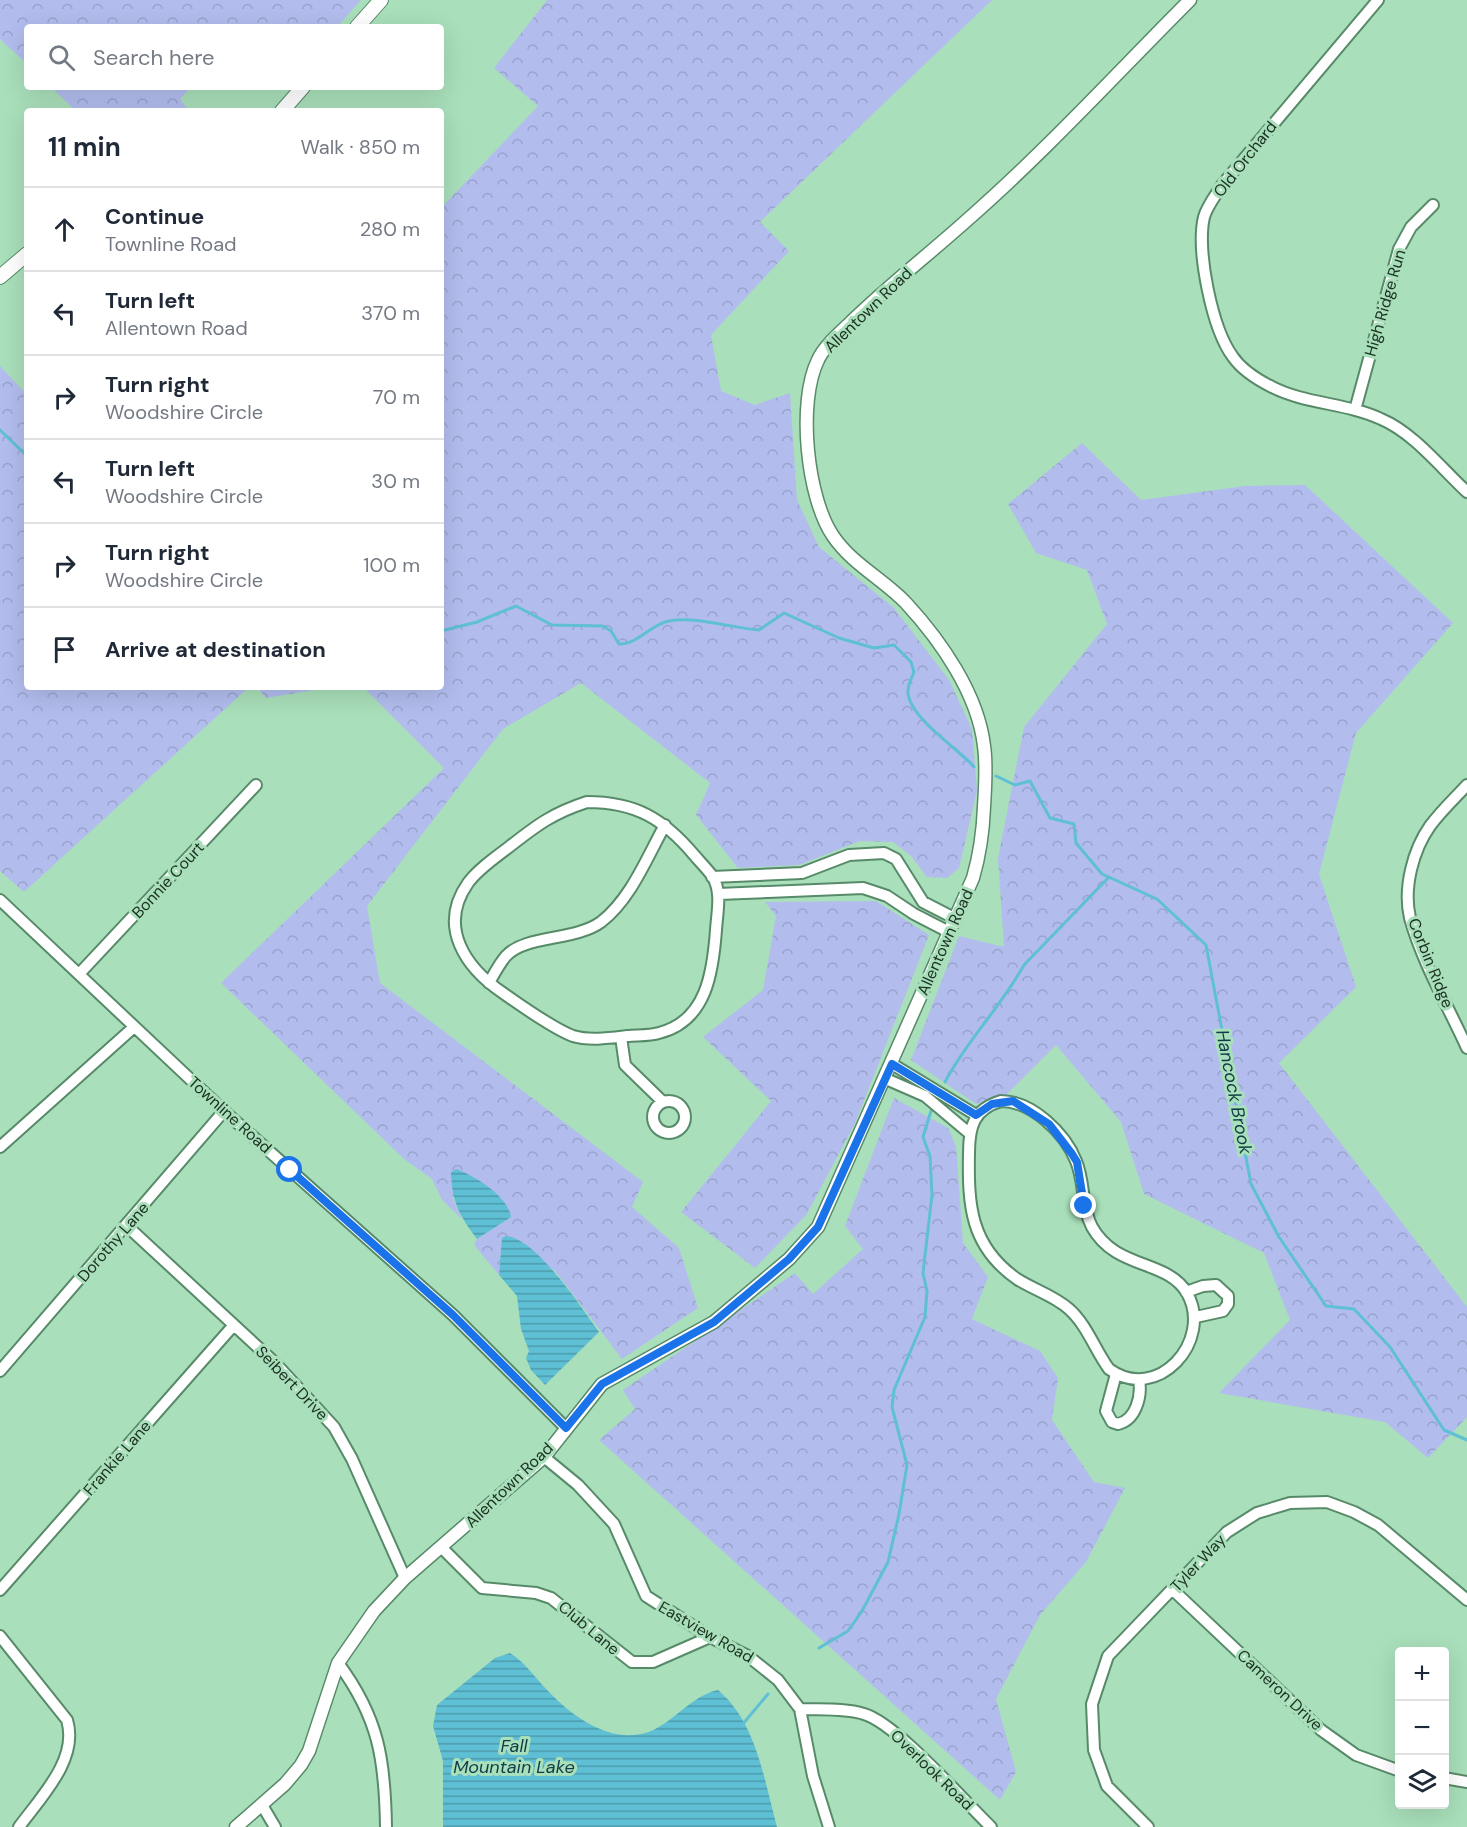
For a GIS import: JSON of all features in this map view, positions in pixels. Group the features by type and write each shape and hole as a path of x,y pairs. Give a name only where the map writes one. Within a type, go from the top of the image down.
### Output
{"main road":[{"path":"360,24 381,0"},
{"path":"285,108 300,90"},
{"path":"0,277 24,257"}],"street":[{"name":"Allentown Road","path":"236,1827 285,1784 309,1750 338,1663 374,1611 405,1578 544,1457 602,1384 714,1322 789,1259 818,1227 974,878 983,830 986,776 980,725 958,675 919,618 891,590 844,550 824,520 815,492 808,438 809,388 818,359 839,334 874,299 968,220 1190,0"},
{"name":"Old Orchard","path":"1378,0 1222,185 1205,214 1201,235 1202,264 1221,334 1232,356 1249,373 1274,388 1381,418 1401,430 1467,492"},
{"name":"High Ridge Run","path":"1355,410 1399,249 1410,227 1433,205"},
{"name":"Bonnie Court","path":"79,974 256,785"},
{"name":"Corbin Ridge","path":"1467,785 1429,827 1414,856 1408,891 1410,916 1430,968 1467,1048"},
{"path":"587,802 610,802 630,807 665,825 675,833 712,877 719,894 713,970 698,1006 685,1019 660,1033 603,1039 573,1036 489,983 475,971 458,941 455,924 468,883 496,857 557,812 587,802"},
{"path":"489,983 507,955 524,944 549,941 601,922 620,903 665,825"},
{"path":"712,877 796,874 820,868 849,855 884,853 896,860 928,906 956,919"},
{"path":"719,894 863,888 887,896 914,914 949,932"},
{"name":"Townline Road","path":"0,900 224,1111 453,1315 566,1428"},
{"path":"0,1147 134,1027"},
{"path":"621,1037 625,1065 663,1102"},
{"path":"892,1064 976,1115"},
{"path":"886,1079 925,1096 969,1133"},
{"path":"1013,1101 1049,1124 1077,1162 1084,1206 1092,1226 1102,1241 1126,1259 1172,1278 1186,1292 1196,1317 1185,1353 1170,1369 1153,1378 1139,1380 1109,1370 1070,1310 1043,1291 1017,1278 998,1262 981,1240 973,1221 968,1193 969,1133 976,1115 992,1104 1013,1101"},
{"name":"Dorothy Lane","path":"0,1371 224,1111"},
{"name":"Seibert Drive","path":"127,1226 283,1371 334,1427 352,1459 405,1578"},
{"path":"1186,1292 1203,1286 1216,1285 1228,1296 1228,1304 1223,1311 1196,1317"},
{"name":"Frankie Lane","path":"0,1590 233,1326"},
{"path":"1116,1374 1106,1411 1112,1422 1118,1425 1130,1418 1137,1405 1139,1380"},
{"name":"Eastview Road","path":"544,1457 578,1485 614,1524 646,1596 710,1637 766,1668 800,1709 813,1776 829,1827"},
{"name":"Tyler Way","path":"1148,1827 1107,1786 1094,1750 1092,1704 1108,1656 1227,1532 1257,1513 1290,1503 1327,1502 1354,1512 1378,1525 1467,1600"},
{"name":"Club Lane","path":"442,1548 482,1587 536,1593 551,1598 632,1662 653,1662 710,1637"},
{"name":"Cameron Drive","path":"1173,1590 1321,1730 1356,1755 1395,1769"},
{"path":"0,1636 67,1720 72,1735 69,1751 53,1780 19,1827"},
{"path":"338,1663 356,1687 378,1740 385,1776 386,1827"},
{"name":"Overlook Road","path":"800,1709 856,1712 889,1727 991,1827"},
{"path":"1449,1779 1467,1782"},
{"path":"262,1805 275,1827"}],"green space":[{"path":"0,0 361,0 340,24 24,24 24,61 0,39"},
{"path":"547,0 992,0 760,222 789,251 711,335 721,391 755,405 790,393 797,500 819,547 894,608 949,680 972,729 977,791 959,868 947,878 927,877 911,856 893,842 860,841 799,865 738,868 696,815 710,783 581,683 503,729 367,906 380,983 643,1182 632,1207 679,1248 698,1308 622,1359 555,1271 502,1238 499,1275 474,1245 477,1239 511,1217 452,1196 462,1219 442,1200 432,1179 404,1159 221,983 444,768 366,690 444,690 444,205 538,106 494,68"},
{"path":"54,90 188,90 180,99 187,108 73,108"},
{"path":"0,366 24,392 24,690 246,690 24,892 0,871"},
{"path":"1082,443 1141,500 1245,486 1305,485 1453,623 1356,733 1319,874 1356,987 1279,1063 1467,1307 1467,1417 1428,1458 1385,1422 1219,1393 1290,1320 1264,1253 1144,1194 1121,1122 1056,1045 1006,1095 976,1104 911,1060 959,936 1004,947 998,858 1024,727 1107,624 1087,570 1036,553 1008,504"},
{"path":"259,690 314,690 266,698"},
{"path":"876,901 929,935 856,1121 807,1214 755,1268 681,1212 771,1101 703,1037 763,990 776,916 765,902"},
{"path":"894,1098 948,1128 956,1146 963,1243 988,1277 972,1319 1040,1351 1058,1378 1052,1420 1094,1482 1125,1488 1086,1562 1040,1615 996,1699 1016,1772 1000,1800 599,1440 635,1409 623,1390 795,1273 813,1294 863,1249 845,1226"}],"water":[{"path":"456,1169 490,1188 509,1209 511,1217 477,1239 465,1223 455,1200 451,1172"},
{"path":"506,1236 531,1248 544,1261 570,1291 599,1332 545,1385 531,1370 526,1358 529,1351 521,1329 517,1296 499,1275 502,1238"},
{"name":"Fall Mountain Lake","path":"510,1653 571,1712 596,1727 623,1735 637,1735 660,1727 691,1703 718,1690 731,1703 750,1735 763,1772 777,1827 443,1827 443,1761 433,1726 437,1705 495,1658"}],"waterway":[{"name":"Hancock Brook","path":"0,430 24,453"},
{"name":"Hancock Brook","path":"444,630 477,622 516,606 552,625 603,626 611,631 619,644 632,641 669,621 703,621 759,630 784,613 839,638 874,648 894,645 911,662 914,672 908,694 911,704 926,724 974,767"},
{"name":"Hancock Brook","path":"996,776 1015,785 1030,781 1050,818 1074,824 1076,843 1102,874 1157,899 1206,945 1251,1184 1279,1237 1326,1306 1354,1309 1390,1347 1444,1430 1467,1440"},
{"path":"945,1082 963,1052 1024,965 1109,877"},
{"path":"819,1648 848,1631 862,1611 888,1562 899,1514 907,1465 892,1407 894,1390 925,1317 927,1291 923,1273 932,1195 930,1156 923,1137 931,1111"},
{"path":"742,1725 768,1694"}],"route":[{"path":"290,1170 453,1315 566,1428 602,1384 714,1322 789,1259 818,1227 835,1194 892,1064 935,1088 976,1115 983,1108 992,1104 1013,1101 1049,1124 1077,1162 1084,1206"}]}
